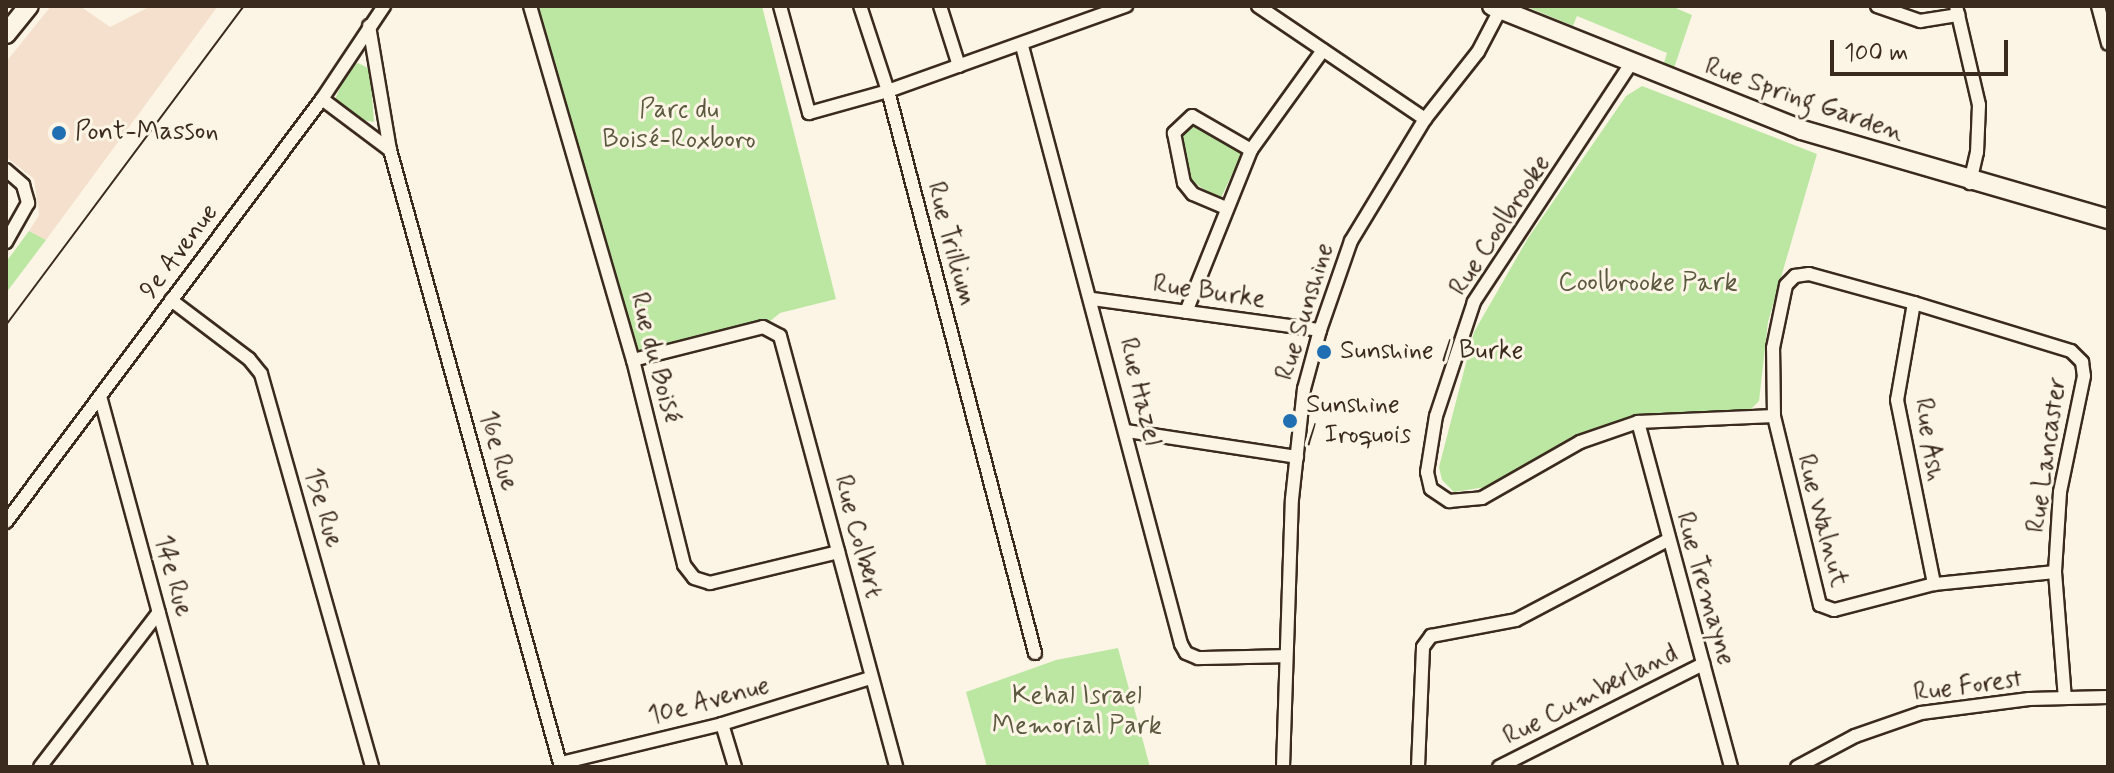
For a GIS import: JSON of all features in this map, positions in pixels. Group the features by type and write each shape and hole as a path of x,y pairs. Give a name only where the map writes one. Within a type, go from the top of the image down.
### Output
{"street":[{"path":"6,34 29,6"},
{"name":"9e Avenue","path":"6,522 322,99 384,6"},
{"name":"Rue du Boisé","path":"530,6 633,360 684,565 694,578 710,583 838,552"},
{"path":"780,6 809,113 888,91 1022,46 1126,6"},
{"name":"Rue Trillium","path":"860,6 888,91 1035,653"},
{"path":"940,6 959,66"},
{"path":"1258,6 1425,119"},
{"path":"1877,6 1920,21 1958,10 1979,105 1970,183"},
{"path":"2098,6 2108,44"},
{"name":"Rue Spring Garden","path":"1496,8 1630,65 1816,135 1970,183 2108,219"},
{"name":"Rue Sunshine","path":"1283,767 1285,656 1297,457 1304,389 1320,330 1351,241 1425,119 1460,79 1496,8"},
{"name":"16e Rue","path":"369,26 390,150 561,765"},
{"name":"Rue Hazel","path":"1022,46 1093,299 1186,653 1198,658 1285,656"},
{"path":"1186,312 1224,207 1251,150 1323,50"},
{"name":"Rue Coolbrooke","path":"1630,65 1474,302 1436,416 1427,472 1431,489 1449,501 1482,498 1580,442 1638,422 1774,416"},
{"path":"322,99 390,150"},
{"path":"1224,207 1193,194 1184,183 1174,133 1192,116 1251,150"},
{"path":"6,170 26,190 22,220 6,242"},
{"name":"Rue Lancaster","path":"1809,274 2071,351 2082,362 2084,376 2060,492 2055,572 2065,698"},
{"name":"Rue Walnut","path":"1809,274 1795,276 1786,285 1773,348 1774,416 1820,605 1834,610 1934,584 2055,572"},
{"name":"Rue Burke","path":"1093,299 1320,330"},
{"name":"15e Rue","path":"171,300 249,359 261,374 372,767"},
{"name":"Rue Ash","path":"1914,303 1897,400 1934,584"},
{"name":"Rue Colbert","path":"633,360 763,327 780,336 896,767"},
{"name":"14e Rue","path":"100,396 201,767"},
{"name":"Rue Tremayne","path":"1638,422 1666,541 1731,767"},
{"path":"1127,431 1297,457"},
{"path":"1418,767 1423,647 1431,636 1516,620 1666,541"},
{"path":"45,764 159,612"},
{"name":"Rue Cumberland","path":"1499,767 1703,664"},
{"name":"10e Avenue","path":"561,765 722,724 871,678"},
{"name":"Rue Forest","path":"1797,767 1855,736 1921,713 2065,698 2108,697"},
{"path":"722,724 735,767"}],"shaded area":[{"path":"51,6 80,6 110,27 151,6 218,6 46,240 29,231 39,215 34,179 6,157 6,62"}],"green space":[{"name":"Parc du Boisé-Roxboro","path":"530,6 762,6 836,299 780,313 763,327 633,360"},
{"path":"1525,6 1671,6 1692,15 1674,68 1664,63 1667,53 1577,16 1573,26"},
{"path":"358,63 370,69 374,122 356,119 335,99 350,66"},
{"name":"Coolbrooke Park","path":"1642,86 1817,154 1768,322 1759,401 1750,410 1634,415 1575,435 1486,487 1454,492 1442,480 1439,467 1474,332 1528,238 1626,96"},
{"path":"1188,126 1205,127 1243,151 1220,200 1190,180 1181,137"},
{"path":"29,231 46,240 6,293 6,262"},
{"name":"Kehal Israel Memorial Park","path":"1118,648 1150,767 987,767 966,692 1056,660"}],"tram line":[{"path":"6,325 244,6"}],"place":[{"name":"Pont-Masson","path":"59,133"},
{"name":"Sunshine / Burke","path":"1324,352"},
{"name":"Sunshine / Iroquois","path":"1290,421"}]}
